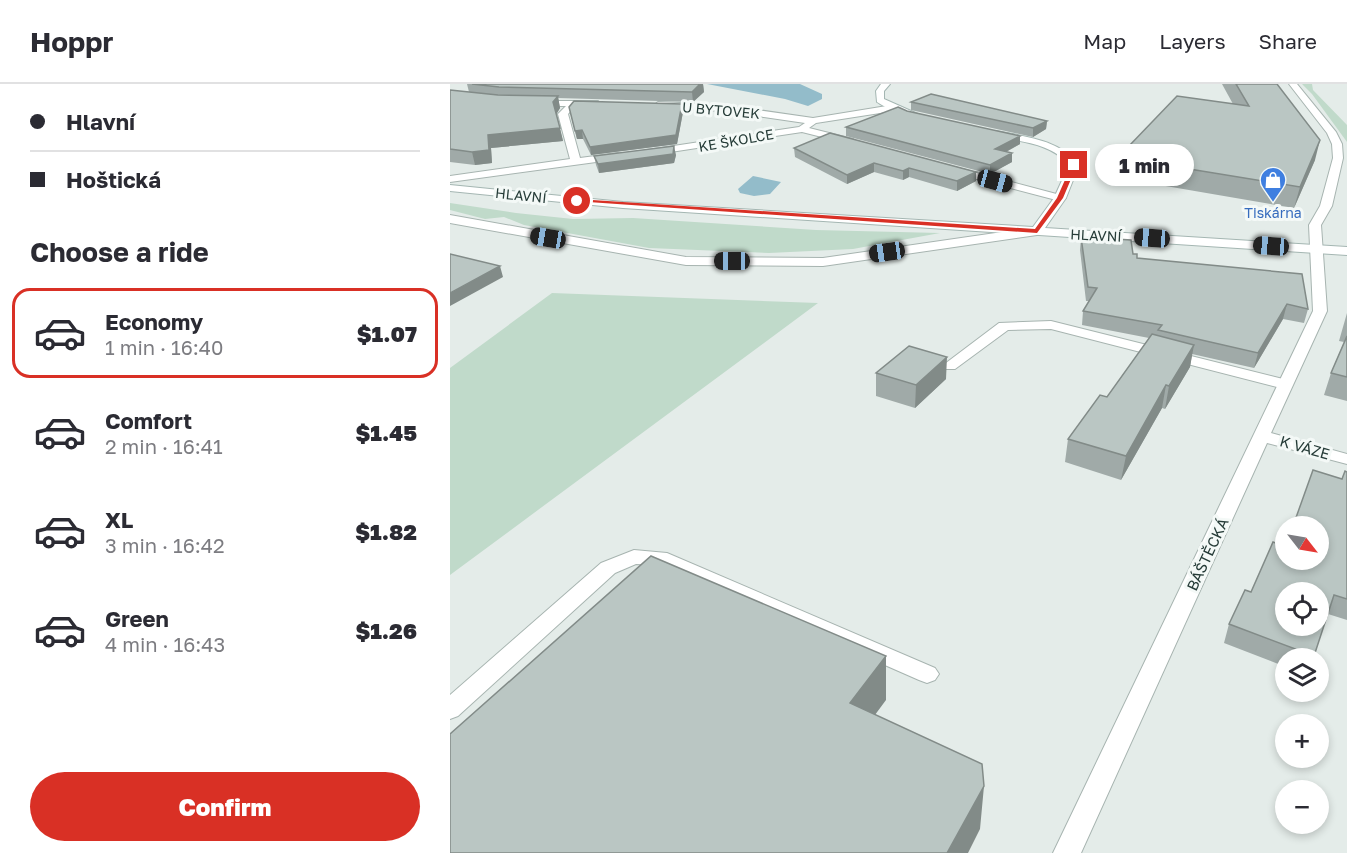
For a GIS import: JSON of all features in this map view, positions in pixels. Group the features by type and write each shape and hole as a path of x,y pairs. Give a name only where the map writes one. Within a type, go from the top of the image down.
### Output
{"street":[{"path":"886,84 880,91 880,100 893,108 931,120"},
{"path":"1293,84 1331,132 1343,160"},
{"path":"521,103 609,104"},
{"path":"573,103 563,114 576,162"},
{"name":"U BYTOVEK","path":"643,105 723,108 813,121"},
{"name":"KE ŠKOLCE","path":"645,153 802,129 813,121 893,108"},
{"path":"802,129 858,144"},
{"path":"453,222 686,261 823,262 1037,231 1060,198 1074,165 1067,154 1050,146 985,132"},
{"path":"450,179 633,154"},
{"name":"BÁŠTĚCKÁ","path":"1067,853 1320,311 1315,225 1326,206 1343,160"},
{"path":"948,168 1060,198"},
{"name":"HLAVNÍ","path":"450,188 623,205 1347,251"},
{"path":"950,366 1004,326 1051,325 1285,384"},
{"name":"K VÁZE","path":"1262,436 1347,459"},
{"path":"450,709 608,568 634,557 660,558 927,674"}],"green space":[{"path":"1302,84 1312,84 1313,90 1347,125 1347,142 1312,94"},
{"path":"450,203 573,219 633,218 816,230 940,233 853,249 769,253 649,248 524,225 504,217 485,219 450,210"},
{"path":"552,293 818,303 450,575 450,368"}],"water":[{"path":"707,84 800,84 822,94 822,99 808,106 785,99"},
{"path":"753,176 781,182 770,194 754,196 740,193 738,189"}],"building":[{"path":"472,84 700,84 692,92 499,87"},
{"path":"1236,84 1277,84 1320,140 1300,187 1122,158 1137,146 1128,147 1177,96 1249,106"},
{"path":"450,90 498,95 558,96 553,102 560,128 488,135 489,150 472,152 450,149"},
{"path":"931,94 1047,121 1033,128 911,102"},
{"path":"574,101 682,104 676,135 590,147 582,130 575,131 569,107"},
{"path":"898,107 907,111 1020,136 995,149 1012,153 990,165 846,127"},
{"path":"830,133 976,172 957,181 909,168 903,171 874,163 847,175 794,148"},
{"path":"674,146 673,154 598,164 594,156"},
{"path":"1081,237 1131,240 1133,254 1137,254 1137,258 1302,274 1308,309 1287,304 1258,353 1158,330 1162,325 1083,311 1097,288 1088,287"},
{"path":"450,254 500,266 450,293"},
{"path":"1152,334 1194,345 1169,386 1166,385 1126,456 1068,439 1100,395 1107,397"},
{"path":"1347,336 1347,377 1331,373"},
{"path":"909,346 947,357 916,385 876,373"},
{"path":"1313,470 1342,479 1345,471 1347,472 1347,599 1334,595 1329,610 1329,582 1275,582 1275,636 1321,636 1317,648 1293,648 1229,624 1245,590 1251,592 1273,542 1275,543 1275,570 1329,570 1329,516 1297,516"},
{"path":"651,556 886,656 850,703 982,764 984,786 947,853 450,853 450,734"}],"place":[{"name":"Tiskárna","path":"1273,203"}],"route":[{"path":"577,201 1037,231 1060,198 1074,165"}]}
